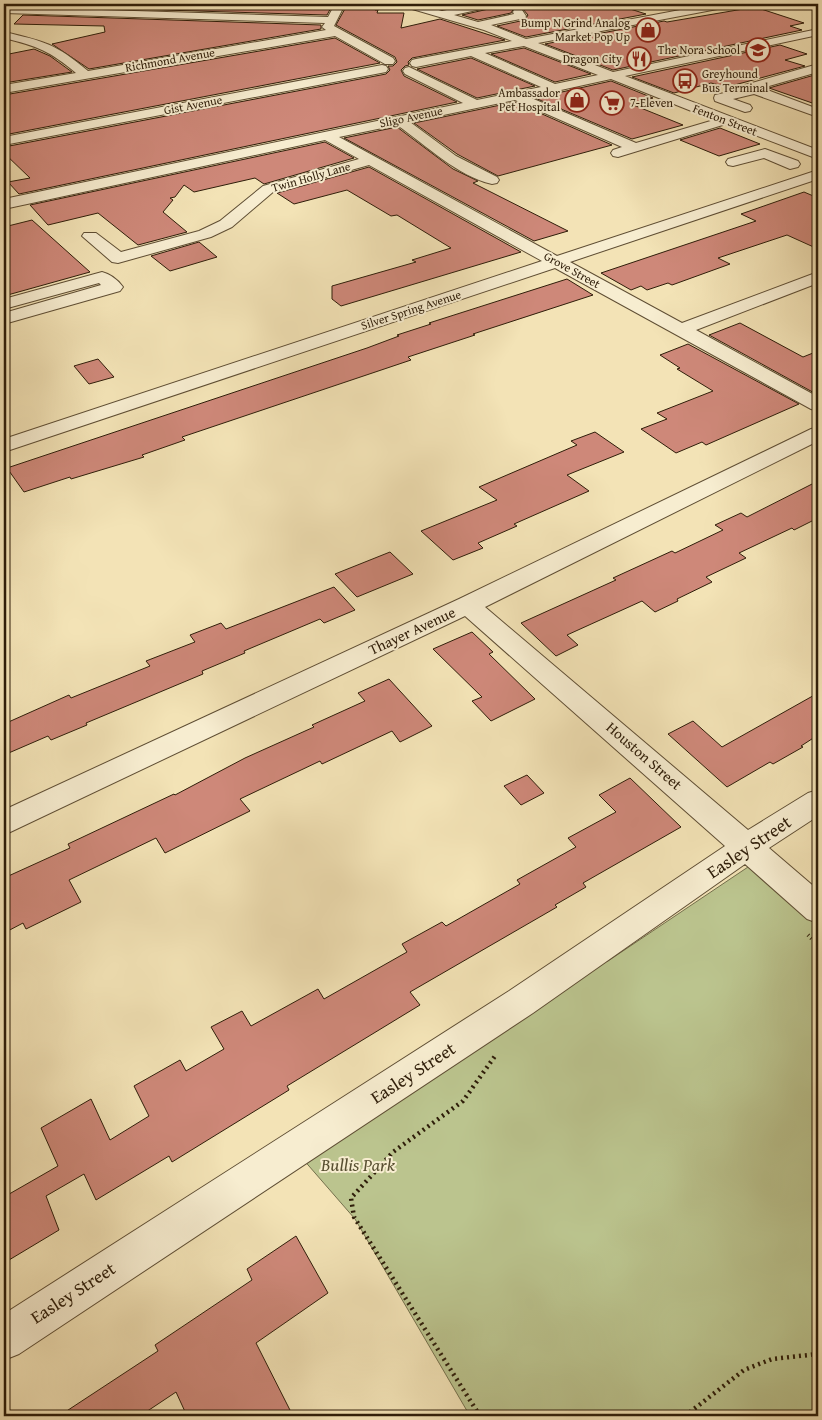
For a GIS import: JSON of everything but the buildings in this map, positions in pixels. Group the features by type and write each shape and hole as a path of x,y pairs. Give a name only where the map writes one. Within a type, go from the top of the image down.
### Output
{"street":[{"path":"340,4 328,27 473,104"},
{"name":"Fenton Street","path":"406,4 478,25 818,155"},
{"path":"443,14 491,4"},
{"name":"Gist Avenue","path":"4,141 400,64 728,4"},
{"path":"814,4 818,5"},
{"path":"4,10 330,20"},
{"path":"478,25 521,16 518,12"},
{"name":"Richmond Avenue","path":"4,89 336,32"},
{"name":"Sligo Avenue","path":"14,209 325,135 817,32"},
{"path":"4,35 39,43 61,54 86,74"},
{"path":"488,59 516,55 497,47"},
{"path":"724,51 749,60"},
{"path":"472,52 517,72 584,96"},
{"path":"567,59 587,55"},
{"path":"517,72 534,68"},
{"path":"818,68 750,88 818,113"},
{"path":"746,108 720,98 755,90"},
{"path":"514,95 636,148"},
{"path":"648,102 666,97"},
{"path":"616,154 778,98"},
{"path":"784,115 794,112 815,123"},
{"path":"398,120 428,140 451,159 492,180"},
{"path":"745,127 765,121"},
{"path":"771,137 791,131"},
{"name":"Grove Street","path":"325,135 818,405"},
{"path":"733,162 765,153 793,164 778,169 813,176"},
{"name":"Twin Holly Lane","path":"90,236 118,258 204,234 226,224 268,189 372,160"},
{"name":"Silver Spring Avenue","path":"4,446 813,176"},
{"path":"4,304 102,277 114,287 4,319"},
{"path":"680,330 818,277"},
{"name":"Thayer Avenue","path":"4,823 468,605 818,433"},
{"name":"Houston Street","path":"468,605 747,846 811,920"},
{"name":"Easley Street","path":"4,1339 521,1002 747,846 818,801"}],"path":[{"path":"811,920 818,945"},
{"path":"480,1416 354,1217 352,1198 393,1152 463,1101 500,1049"},
{"path":"685,1416 744,1370 772,1359 818,1354"}],"green space":[{"name":"Bullis Park","path":"751,865 818,926 818,1416 470,1416 355,1219 302,1158 587,966 608,961"}],"place":[{"name":"Bump N Grind Analog Market Pop Up","path":"648,30"},
{"name":"The Nora School","path":"758,50"},
{"name":"Dragon City","path":"639,59"},
{"name":"Greyhound Bus Terminal","path":"685,81"},
{"name":"Ambassador Pet Hospital","path":"577,100"},
{"name":"7-Eleven","path":"612,103"}]}
